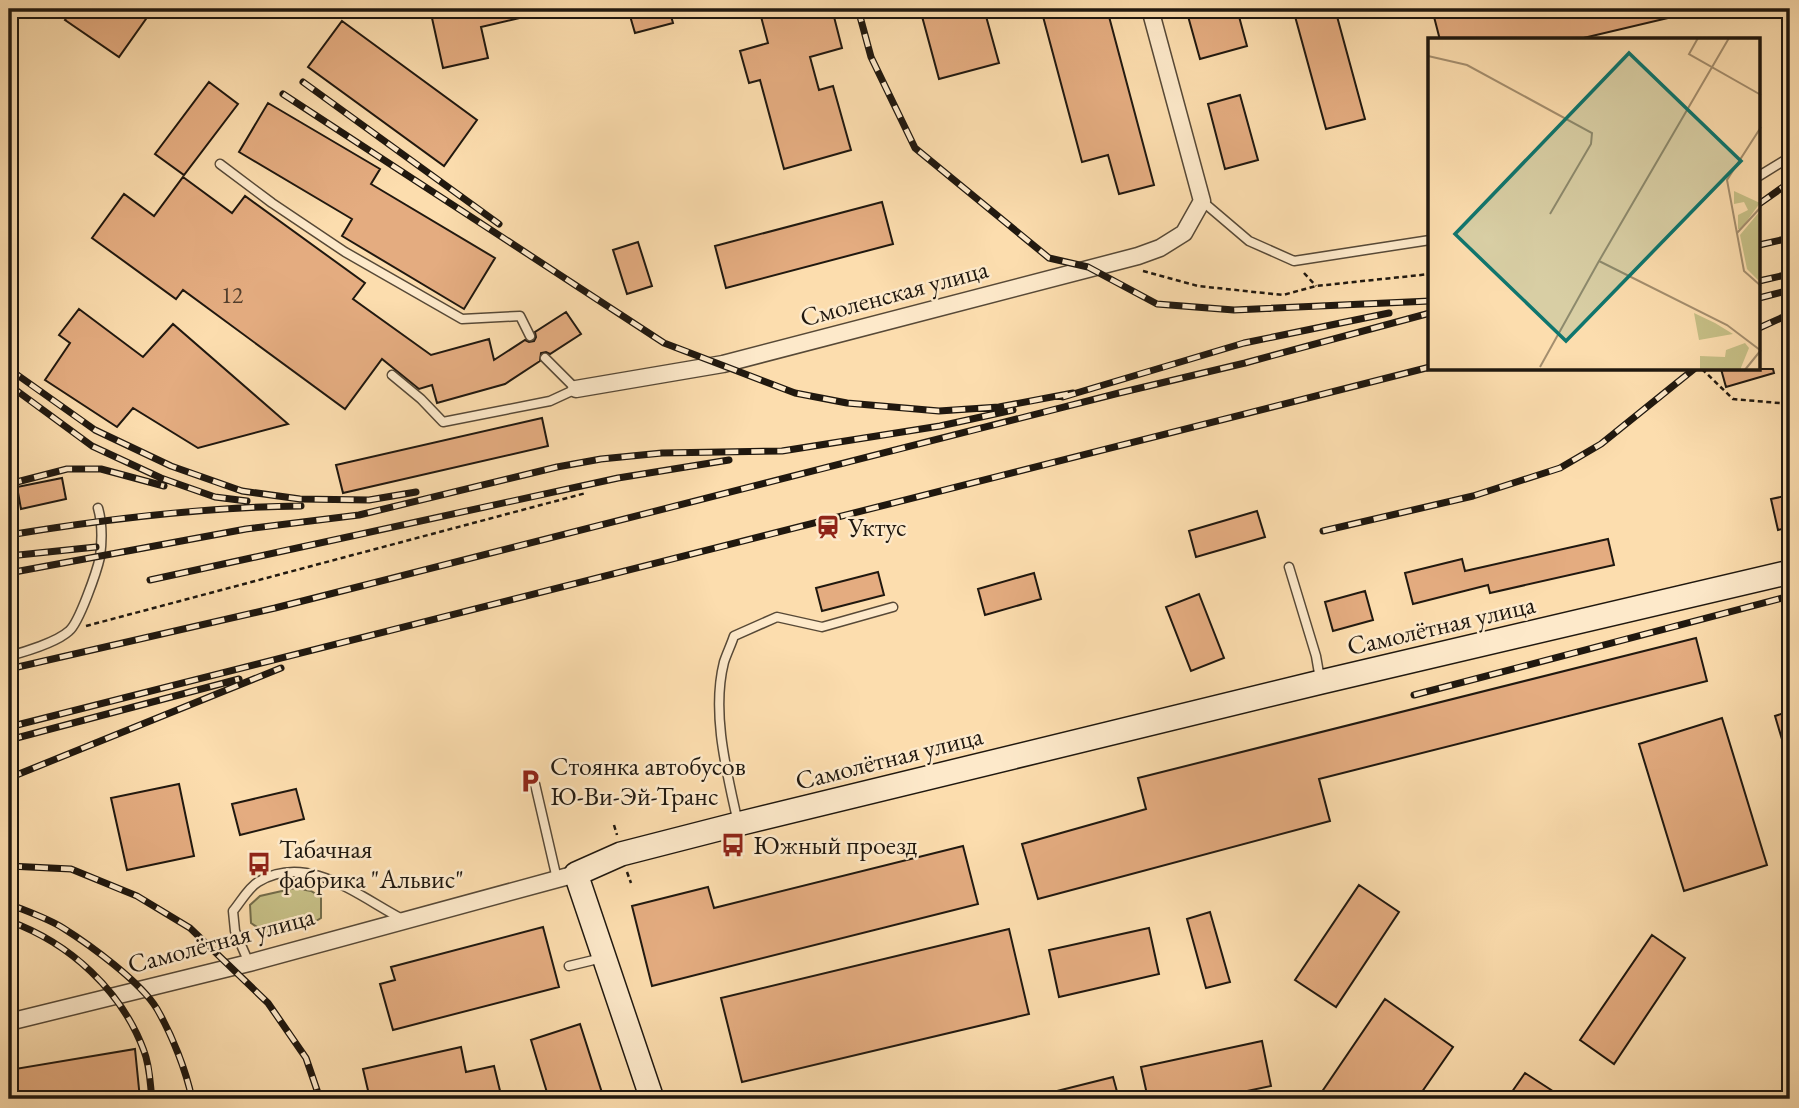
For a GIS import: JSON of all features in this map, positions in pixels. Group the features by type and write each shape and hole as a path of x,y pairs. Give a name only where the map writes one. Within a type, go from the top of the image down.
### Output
{"main road":[{"name":"Самолётная улица","path":"567,877 621,854 738,824 1321,682 1790,572"},
{"path":"567,877 605,957 652,1099"}],"street":[{"path":"1150,9 1202,201"},
{"name":"Смоленская улица","path":"576,389 723,363 1160,248 1184,233 1202,201"},
{"name":"Самолётная улица","path":"9,1022 249,963 567,877"}],"lane":[{"path":"1760,175 1790,158"},
{"path":"220,164 345,252 462,319 520,316 530,336"},
{"path":"1202,201 1249,241 1294,261 1428,240"},
{"path":"392,375 443,422 550,401 576,389 545,358"},
{"path":"9,656 28,651 69,631 84,603 100,555 101,519 98,508"},
{"path":"1289,567 1316,656 1321,682"},
{"path":"738,824 727,774 720,720 724,662 734,636 776,617 822,627 893,607"},
{"path":"535,784 567,877"},
{"path":"249,963 235,932 233,911 256,883 292,870 323,876 404,920"},
{"path":"569,965 605,957"}],"path":[{"path":"1294,261 1316,286"},
{"path":"1110,262 1198,286 1283,295 1316,286 1428,274"},
{"path":"1704,371 1733,399 1790,404"},
{"path":"69,631 586,493"},
{"path":"1754,1099 1790,1091"}],"shaded area":[{"path":"295,888 311,891 321,897 321,918 308,926 270,936 251,923 250,905 260,896"}],"building":[{"path":"73,9 153,9 119,57 65,20"},
{"path":"430,9 536,9 537,14 481,27 488,58 443,68"},
{"path":"628,9 669,9 673,23 635,33"},
{"path":"759,9 832,9 842,48 810,57 819,90 833,86 851,150 784,169 760,80 749,83 740,51 768,43"},
{"path":"920,9 984,9 999,63 939,79"},
{"path":"1041,9 1107,9 1154,185 1119,194 1108,155 1082,162"},
{"path":"1186,9 1237,9 1247,46 1200,59"},
{"path":"1293,9 1335,9 1365,119 1326,129"},
{"path":"1432,9 1684,9 1685,14 1583,38 1439,38"},
{"path":"342,21 477,120 444,166 308,67"},
{"path":"209,82 238,104 184,175 155,154"},
{"path":"1240,95 1258,160 1225,169 1208,104"},
{"path":"268,103 380,169 371,184 495,258 464,309 342,236 352,219 239,152"},
{"path":"183,177 232,213 245,196 365,283 353,299 431,355 489,339 494,360 525,340 534,341 535,332 566,312 581,334 550,354 541,353 540,361 505,384 437,403 432,385 419,389 382,359 345,409 183,290 176,299 92,238 124,194 154,216"},
{"path":"882,202 893,244 726,288 715,246"},
{"path":"638,242 652,286 627,294 613,250"},
{"path":"79,309 143,357 173,324 288,424 198,448 133,408 117,427 45,380 70,343 59,335"},
{"path":"1773,369 1774,373 1726,387 1722,371"},
{"path":"542,418 548,446 343,493 336,465"},
{"path":"62,478 66,499 21,509 17,487"},
{"path":"1790,495 1790,527 1778,530 1771,499"},
{"path":"1257,511 1265,537 1196,557 1189,531"},
{"path":"1608,539 1614,565 1490,593 1488,585 1413,604 1405,573 1462,559 1465,571"},
{"name":"Уктус","path":"878,572 884,595 822,611 816,588"},
{"path":"1034,573 1041,599 985,615 978,589"},
{"path":"1365,591 1373,620 1333,631 1325,602"},
{"path":"1199,594 1224,658 1191,671 1166,607"},
{"path":"1696,638 1707,681 1319,779 1330,821 1038,899 1022,844 1146,809 1138,778"},
{"path":"1790,711 1790,755 1787,756 1775,716"},
{"path":"1722,718 1767,865 1684,891 1639,744"},
{"path":"179,784 194,856 127,870 111,798"},
{"path":"296,789 304,819 240,835 232,804"},
{"path":"963,846 978,904 652,986 632,906 708,887 714,908"},
{"path":"1359,885 1399,912 1336,1007 1295,980"},
{"path":"1210,912 1230,982 1206,988 1187,919"},
{"path":"543,927 559,987 393,1030 380,984 395,980 391,967"},
{"path":"1149,928 1159,974 1059,997 1049,950"},
{"path":"1009,929 1029,1014 742,1082 721,998"},
{"path":"1652,935 1685,958 1614,1064 1580,1040"},
{"path":"1385,999 1453,1047 1417,1099 1317,1099"},
{"path":"580,1024 604,1099 549,1099 531,1040"},
{"path":"1262,1041 1271,1086 1209,1099 1148,1099 1141,1067"},
{"path":"461,1047 466,1072 494,1066 502,1099 370,1099 363,1069"},
{"path":"135,1049 140,1099 9,1099 9,1070"},
{"path":"1525,1073 1565,1099 1507,1099"},
{"path":"1113,1077 1119,1099 1042,1099 1041,1095"}],"railway":[{"path":"858,9 871,57 915,148 1049,258 1088,267 1157,304 1234,310 1428,301"},
{"path":"303,82 499,224"},
{"path":"283,94 664,343 795,393 847,403 939,411 999,407 1073,393"},
{"path":"1760,203 1790,182"},
{"path":"1760,245 1790,238"},
{"path":"1760,281 1790,274"},
{"path":"1760,298 1790,290"},
{"path":"1063,397 1244,343 1389,313"},
{"path":"9,669 275,608 1245,363 1428,314"},
{"path":"1760,328 1790,314"},
{"path":"9,727 1428,368"},
{"path":"9,369 95,430 171,466 242,491 300,499 369,500 416,492"},
{"path":"1323,531 1473,496 1560,468 1601,444 1692,371"},
{"path":"9,385 92,446 161,478 215,497 247,501"},
{"path":"9,573 246,529 359,515 557,467 601,459 662,453 782,451 940,426 1013,410"},
{"path":"150,580 618,478 729,460"},
{"path":"9,484 67,469 101,469 164,486"},
{"path":"9,535 155,515 301,506"},
{"path":"9,556 96,547"},
{"path":"1414,695 1790,596"},
{"path":"9,778 281,668"},
{"path":"9,740 239,679"},
{"path":"9,866 71,869 137,896 190,928 268,1003 306,1058 320,1099"},
{"path":"9,904 63,928 100,954 139,987 157,1009 168,1030 192,1099"},
{"path":"9,921 53,942 73,956 108,989 122,1008 144,1051 152,1099"}],"place":[{"name":"Уктус","path":"828,527"},
{"name":"Стоянка автобусов Ю-Ви-Эй-Транс","path":"530,781"},
{"name":"Южный проезд","path":"733,845"},
{"name":"Табачная фабрика \"Альвис\"","path":"259,864"}]}
